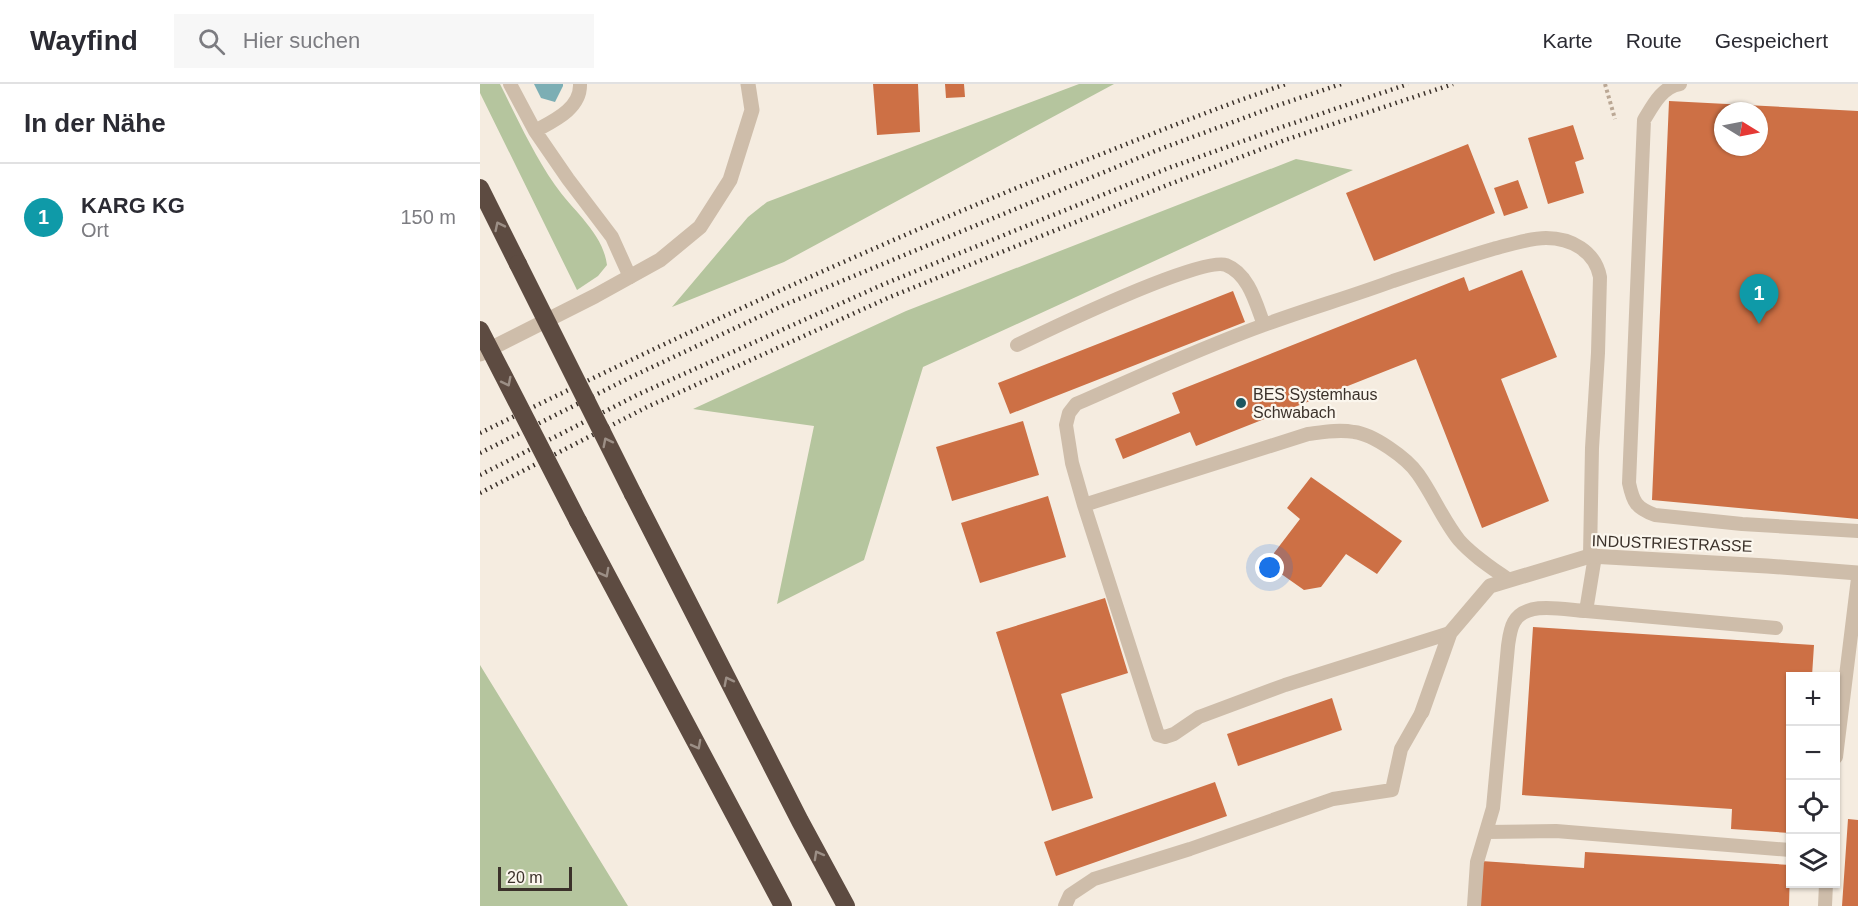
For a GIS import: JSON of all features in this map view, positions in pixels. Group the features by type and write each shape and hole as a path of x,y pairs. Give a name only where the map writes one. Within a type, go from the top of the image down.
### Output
{"highway":[{"path":"480,188 633,494 800,821 846,906"},
{"path":"480,330 578,521 783,906"}],"street":[{"path":"480,354 660,260 700,227 730,180 752,110 748,84"},
{"name":"INDUSTRIESTRASSE","path":"1422,712 1450,633 1490,586 1592,556 1858,573"}],"lane":[{"path":"510,84 535,130 612,237 630,277"},
{"path":"535,130 560,118 573,105 580,84"},
{"path":"1680,84 1659,95 1644,120 1629,483 1632,497 1641,510 1655,515 1742,524 1858,531"},
{"path":"1450,633 1285,686 1199,717 1174,734 1165,737 1158,735 1072,463 1066,425 1069,413 1076,405 1146,373 1264,325 1444,263 1507,245 1543,238 1560,240 1580,247 1593,258 1600,277 1592,448 1592,556 1586,611"},
{"path":"1017,345 1137,290 1211,264 1224,264 1239,273 1250,289 1264,325"},
{"path":"1084,505 1308,434 1336,431 1356,432 1405,459 1417,472 1459,539 1475,555 1509,580"},
{"path":"1840,726 1858,579"},
{"path":"1474,906 1477,862 1493,808 1508,646 1513,623 1522,613 1538,609 1586,611 1776,628"},
{"path":"1065,906 1070,895 1094,879 1190,849 1333,799 1392,790 1401,748 1422,712"},
{"path":"1487,832 1556,831 1786,850"},
{"path":"1825,906 1826,888"}],"path":[{"path":"1605,84 1615,119"}],"green space":[{"path":"480,84 500,84 547,173 562,195 594,232 600,243 607,265 598,276 577,290 480,93"},
{"path":"1079,84 1114,84 784,262 672,307 748,217 767,202"},
{"path":"1296,159 1353,170 923,367 864,560 777,604 814,426 693,409 906,311"},
{"path":"480,665 628,906 480,906"}],"water":[{"path":"534,84 563,84 563,86 555,102 541,98"}],"building":[{"path":"873,84 918,84 920,132 877,135"},
{"path":"945,84 964,84 965,97 946,98"},
{"path":"1669,101 1714,103 1714,156 1768,156 1768,106 1858,111 1858,519 1652,500"},
{"path":"1573,125 1584,159 1575,162 1584,193 1548,204 1528,138"},
{"path":"1468,144 1495,213 1374,261 1346,193"},
{"path":"1518,180 1528,208 1504,216 1494,188"},
{"name":"BES Systemhaus Schwabach","path":"1522,270 1557,357 1501,379 1549,501 1482,528 1416,359 1196,446 1190,432 1123,459 1115,439 1180,413 1172,393 1464,277 1469,291"},
{"path":"1233,291 1245,322 1010,414 998,383"},
{"path":"1023,421 1039,475 952,501 936,447"},
{"path":"1311,477 1402,541 1377,574 1346,554 1321,587 1304,590 1277,571 1274,553 1300,519 1287,508"},
{"path":"1048,496 1066,557 980,583 961,523"},
{"path":"1105,598 1128,673 1061,694 1093,798 1052,811 996,632"},
{"path":"1533,627 1814,645 1812,672 1786,672 1786,833 1731,829 1732,809 1522,795"},
{"path":"1332,698 1342,730 1238,766 1227,734"},
{"path":"1215,782 1227,816 1056,876 1044,842"},
{"path":"1848,819 1858,820 1858,906 1842,906"},
{"path":"1585,852 1786,865 1789,906 1478,906 1481,861 1584,868"}],"railway":[{"path":"480,433 711,322 945,218 1194,117 1286,84"},
{"path":"480,453 631,377 784,305 1155,151 1341,84"},
{"path":"480,475 639,394 884,284 1166,169 1408,84"},
{"path":"480,493 647,407 890,297 1285,140 1453,84"}],"place":[{"name":"KARG KG","path":"1759,324"},
{"name":"BES Systemhaus Schwabach","path":"1241,403"}]}
